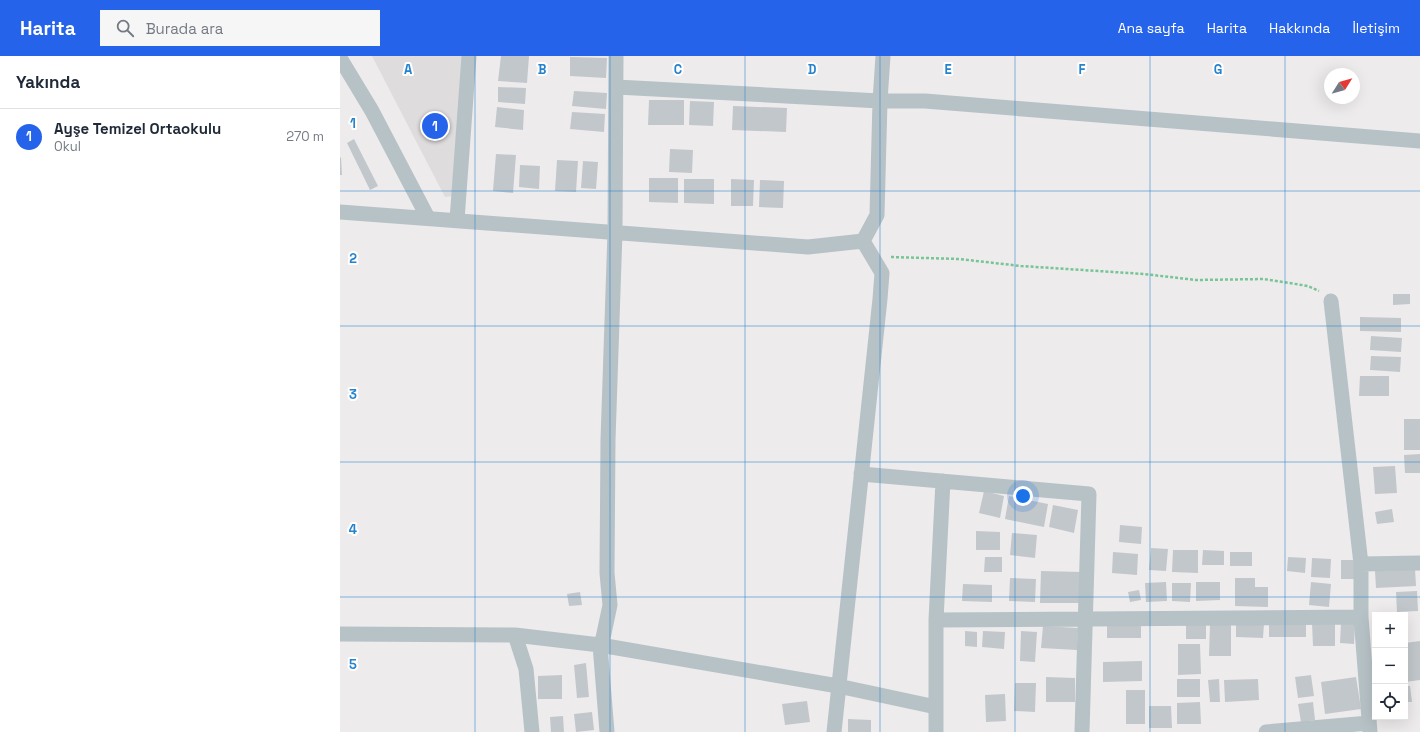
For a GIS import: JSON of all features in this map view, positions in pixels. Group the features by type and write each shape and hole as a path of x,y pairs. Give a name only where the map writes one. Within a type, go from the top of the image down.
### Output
{"street":[{"path":"458,220 468,56"},
{"path":"606,732 600,645 603,638 610,605 607,573 608,440 615,232 616,56"},
{"path":"862,241 877,215 880,101 883,56"},
{"path":"340,59 372,111 428,218"},
{"path":"616,87 880,101 926,101 1420,141"},
{"path":"340,212 808,247 862,241"},
{"path":"834,732 882,273 862,241"},
{"path":"1266,732 1369,727 1361,617 1361,564 1331,302"},
{"path":"861,474 1089,494 1082,732"},
{"path":"936,732 936,620 943,481"},
{"path":"1361,564 1420,562"},
{"path":"936,620 1361,617"},
{"path":"340,634 515,635 600,645 838,686 936,706"},
{"path":"515,635 526,669 532,732"}],"path":[{"path":"890,257 959,259 1021,266 1144,274 1196,280 1264,279 1308,286 1325,294 1331,302"}],"shaded area":[{"path":"372,56 465,56 460,195 445,197"}],"building":[{"path":"501,56 529,56 527,83 498,81"},
{"path":"570,57 607,58 606,78 570,76"},
{"path":"498,87 526,88 525,104 498,102"},
{"path":"574,91 607,93 606,109 572,106"},
{"path":"649,100 684,100 684,125 648,125"},
{"path":"690,101 714,102 713,126 689,125"},
{"path":"733,106 787,108 786,132 732,130"},
{"path":"497,107 524,110 523,130 495,127"},
{"path":"572,112 605,114 604,132 570,129"},
{"path":"354,139 378,186 370,190 347,143"},
{"path":"670,149 693,150 692,173 669,172"},
{"path":"496,154 516,155 513,193 493,191"},
{"path":"341,157 342,175 340,175 340,158"},
{"path":"557,160 578,161 576,192 555,191"},
{"path":"583,161 598,162 596,189 581,188"},
{"path":"520,165 540,166 539,189 519,187"},
{"path":"649,178 678,178 678,203 649,202"},
{"path":"684,179 714,179 714,204 684,203"},
{"path":"731,179 754,180 753,206 731,206"},
{"path":"760,180 784,181 783,208 759,207"},
{"path":"1393,294 1410,294 1410,304 1393,305"},
{"path":"1360,317 1401,318 1401,332 1360,331"},
{"path":"1371,336 1402,338 1401,352 1370,350"},
{"path":"1371,356 1401,357 1400,372 1370,370"},
{"path":"1360,376 1389,376 1389,396 1359,396"},
{"path":"1404,419 1420,419 1420,450 1404,450"},
{"path":"1420,454 1420,473 1405,473 1404,455"},
{"path":"1395,466 1397,493 1375,494 1373,467"},
{"path":"984,491 1004,496 1000,518 979,513"},
{"path":"1009,496 1048,504 1044,527 1005,519"},
{"path":"1053,505 1078,510 1074,533 1049,527"},
{"path":"1392,509 1394,522 1377,524 1375,512"},
{"path":"1120,525 1142,527 1141,544 1119,542"},
{"path":"976,531 1000,532 1000,550 976,550"},
{"path":"1012,533 1037,535 1035,558 1010,555"},
{"path":"1151,548 1168,549 1166,571 1149,570"},
{"path":"1173,550 1198,550 1198,573 1172,572"},
{"path":"1203,550 1224,551 1224,565 1202,565"},
{"path":"1113,552 1138,554 1137,575 1112,573"},
{"path":"1230,552 1252,552 1252,566 1230,566"},
{"path":"985,557 1002,557 1002,572 984,572"},
{"path":"1288,557 1306,558 1305,573 1287,571"},
{"path":"1312,558 1331,559 1330,578 1311,577"},
{"path":"1341,560 1355,560 1356,579 1341,579"},
{"path":"1415,569 1416,586 1376,588 1375,571"},
{"path":"1041,571 1082,572 1081,603 1040,603"},
{"path":"1010,578 1036,579 1035,602 1009,601"},
{"path":"1235,578 1255,578 1255,587 1268,587 1268,607 1235,606"},
{"path":"1166,582 1167,601 1146,602 1145,583"},
{"path":"1196,582 1220,582 1220,600 1196,601"},
{"path":"1311,582 1331,584 1329,607 1309,605"},
{"path":"1172,583 1191,583 1190,602 1172,601"},
{"path":"963,584 992,585 992,602 962,601"},
{"path":"1139,590 1141,600 1130,602 1128,592"},
{"path":"1417,591 1418,611 1397,612 1396,592"},
{"path":"580,592 582,605 569,606 567,594"},
{"path":"1107,620 1141,621 1141,638 1107,638"},
{"path":"1186,623 1206,623 1206,639 1186,639"},
{"path":"1236,623 1264,624 1263,638 1236,637"},
{"path":"1269,623 1306,623 1306,637 1269,637"},
{"path":"1312,623 1335,623 1335,646 1313,646"},
{"path":"1341,623 1355,624 1354,644 1340,643"},
{"path":"1210,624 1231,624 1231,656 1209,656"},
{"path":"1043,626 1078,628 1077,650 1041,648"},
{"path":"965,631 977,632 977,647 965,646"},
{"path":"983,631 1005,632 1004,649 982,647"},
{"path":"1021,631 1037,632 1035,662 1020,661"},
{"path":"1420,641 1420,680 1408,682 1408,643"},
{"path":"1178,644 1200,644 1201,674 1178,675"},
{"path":"1142,661 1142,681 1103,682 1103,662"},
{"path":"586,663 589,697 577,698 574,665"},
{"path":"562,675 562,699 538,699 538,676"},
{"path":"1311,675 1314,696 1298,698 1295,677"},
{"path":"1046,677 1075,678 1075,702 1046,702"},
{"path":"1356,677 1361,709 1325,714 1321,682"},
{"path":"1177,679 1200,679 1200,697 1177,697"},
{"path":"1219,679 1220,702 1210,702 1208,680"},
{"path":"1258,679 1259,700 1225,702 1224,680"},
{"path":"1015,683 1036,683 1035,712 1014,711"},
{"path":"1408,686 1410,686 1412,702 1408,702"},
{"path":"1126,690 1145,690 1145,724 1126,724"},
{"path":"1005,694 1006,721 986,722 985,695"},
{"path":"807,701 810,722 785,725 782,704"},
{"path":"1200,702 1201,724 1177,724 1177,703"},
{"path":"1313,702 1315,720 1301,722 1298,704"},
{"path":"1149,706 1171,706 1172,728 1149,728"},
{"path":"592,712 594,730 576,732 574,714"},
{"path":"563,716 564,732 551,732 550,717"},
{"path":"848,719 871,720 871,732 848,732"}],"place":[{"name":"Ayşe Temizel Ortaokulu","path":"435,126"}]}
